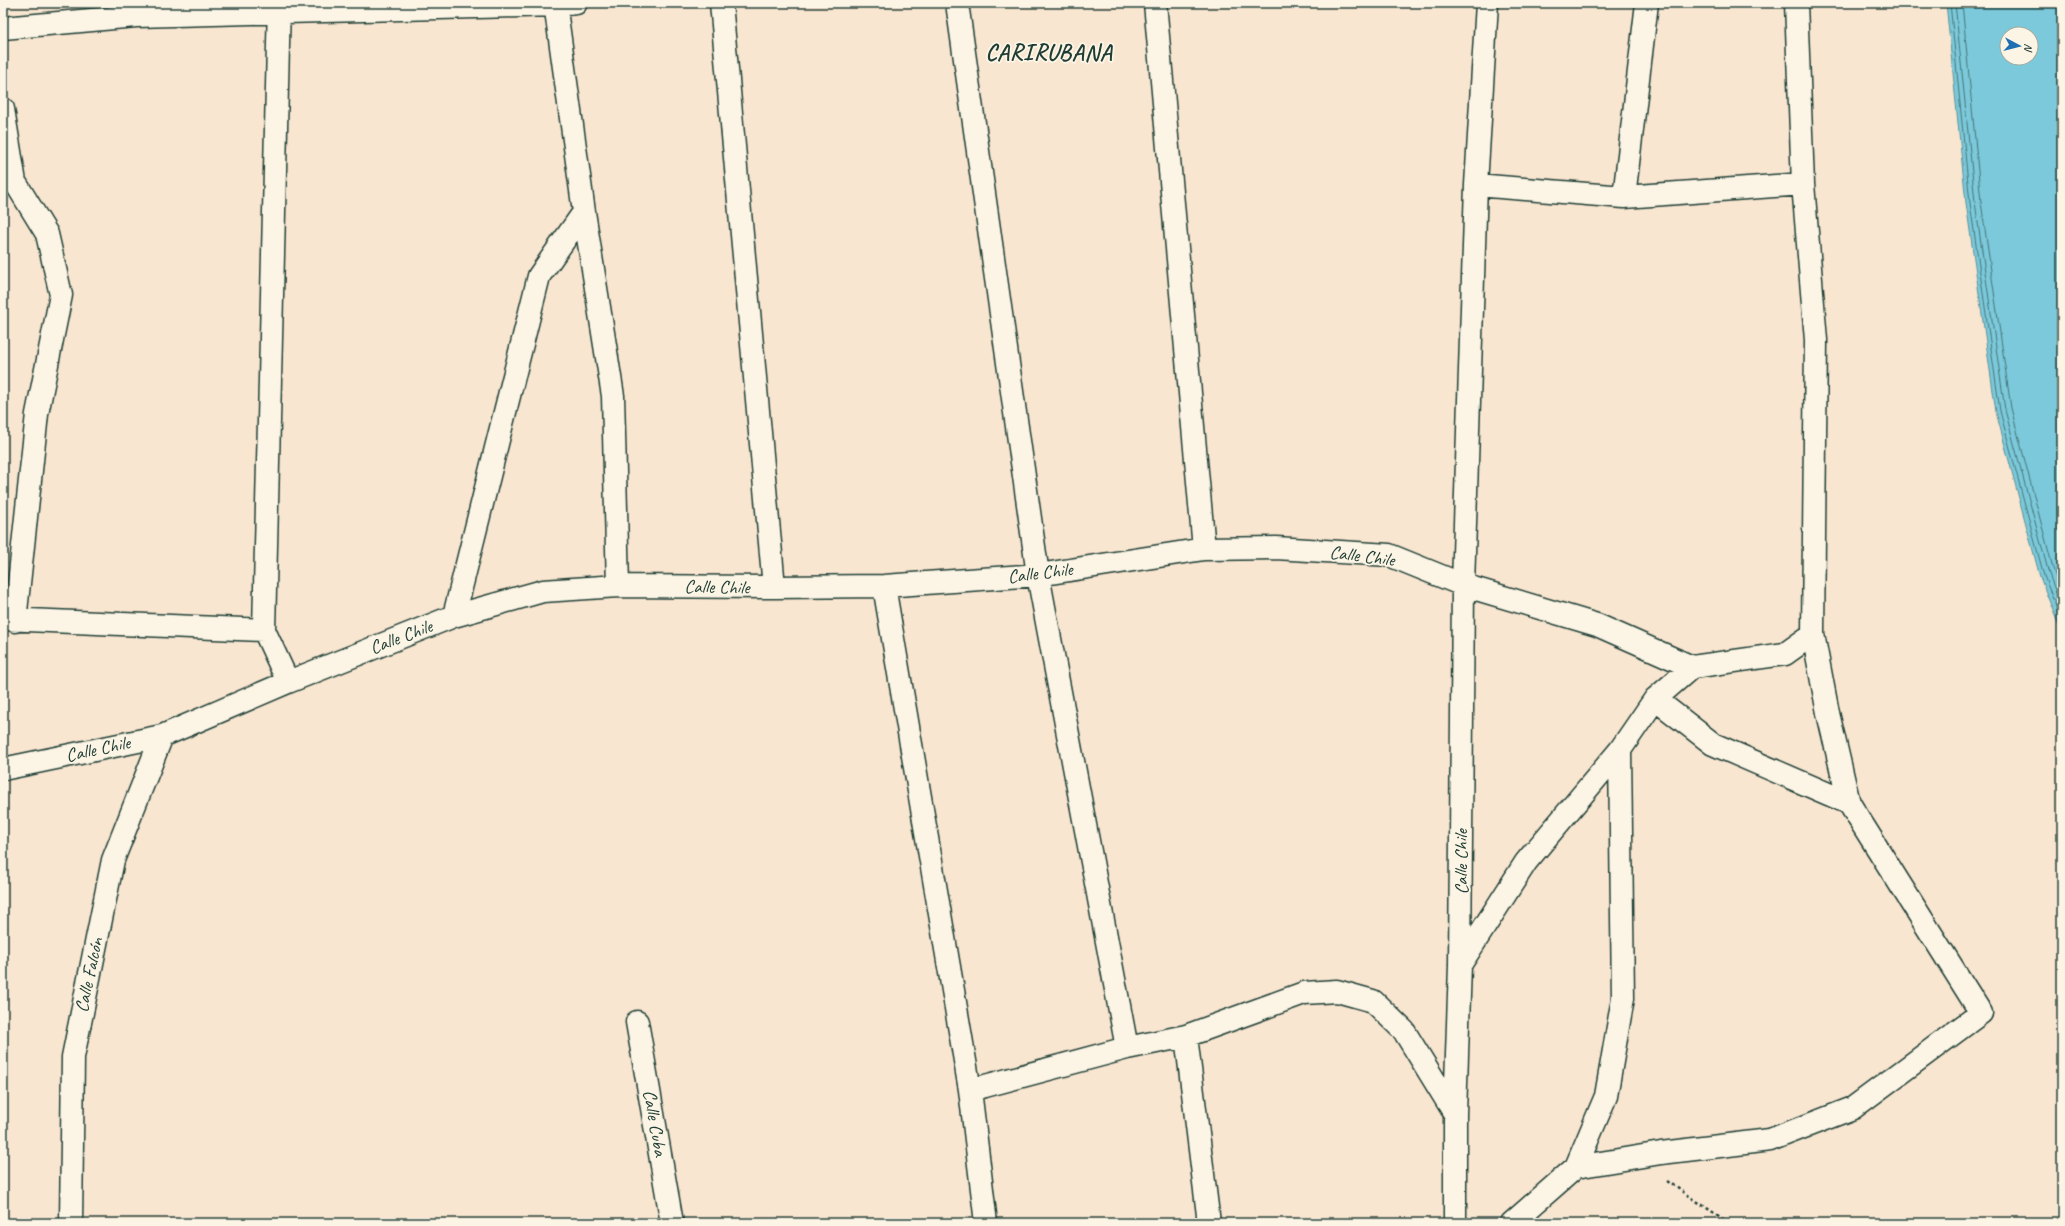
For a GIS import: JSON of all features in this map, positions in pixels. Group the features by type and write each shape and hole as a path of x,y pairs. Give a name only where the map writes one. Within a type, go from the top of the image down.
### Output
{"street":[{"path":"721,3 774,587"},
{"path":"957,3 1038,575 1127,1048"},
{"path":"1155,3 1204,549"},
{"path":"1487,3 1476,185 1463,585 1597,625 1692,667 1785,654 1813,634"},
{"path":"1624,197 1647,3"},
{"path":"1576,1167 1770,1140 1853,1108 1982,1013 1849,803 1828,713 1813,634 1816,340 1802,184 1796,3"},
{"path":"3,28 135,10 562,4 584,212 613,396 618,586"},
{"path":"279,8 264,630 288,682"},
{"path":"3,109 15,182 47,234 61,294 37,414 9,620 264,630"},
{"path":"1476,185 1624,197 1802,184"},
{"path":"454,616 539,276 584,212"},
{"name":"Calle Chile","path":"3,769 162,736 288,682 454,616 543,591 618,586 884,586 1038,575 1204,549 1276,548 1389,555 1463,585 1460,965 1455,1114 1455,1223"},
{"path":"884,586 970,1090 986,1223"},
{"path":"1460,965 1526,862 1620,750 1655,699 1692,667"},
{"path":"1655,699 1713,744 1849,803"},
{"name":"Calle Falcón","path":"71,1223 72,1057 113,860 162,736"},
{"path":"1512,1223 1576,1167 1606,1096 1623,998 1620,750"},
{"path":"970,1090 1127,1048 1186,1036 1304,993 1337,991 1373,1000 1404,1031 1455,1114"},
{"name":"Calle Cuba","path":"637,1022 672,1223"},
{"path":"1186,1036 1209,1223"}],"path":[{"path":"1632,1158 1729,1223"}],"water":[{"path":"1946,3 2062,3 2062,634 2040,577 1996,412 1966,203"}],"district":[{"name":"CARIRUBANA","path":"1049,52"}]}
